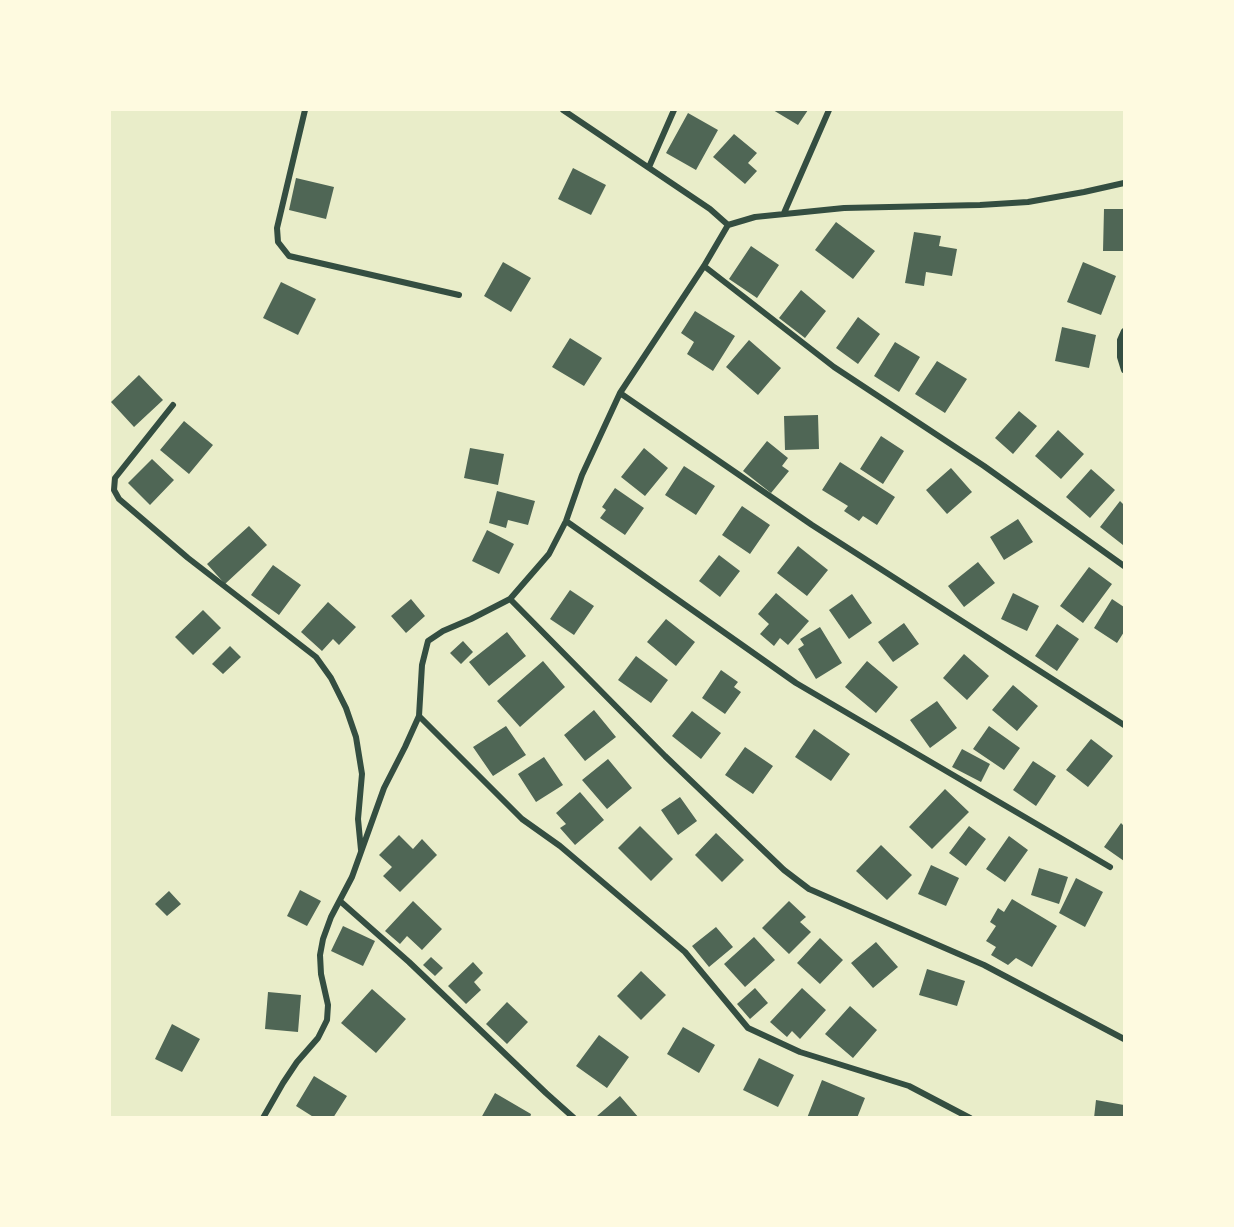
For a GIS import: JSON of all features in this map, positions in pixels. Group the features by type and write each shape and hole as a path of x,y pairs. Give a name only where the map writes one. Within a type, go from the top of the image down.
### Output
{"street":[{"path":"305,110 277,228 278,242 289,256 459,295"},
{"path":"562,110 710,209 728,225"},
{"path":"649,167 674,110"},
{"path":"784,213 829,110"},
{"path":"262,1118 297,1062 318,1038 327,1020 328,1005 321,974 320,955 331,917 352,878 384,788 419,716 422,665 428,641 443,631 510,599 549,554 566,521 582,475 620,393 704,266 728,225 755,217 844,208 1028,202 1125,183"},
{"path":"704,266 834,367 984,466 1125,566"},
{"path":"1125,332 1120,340 1120,357 1125,370"},
{"path":"620,393 812,525 1125,725"},
{"path":"173,405 115,478 114,490 119,499 188,558 293,637 316,657 331,678 346,708 356,737 362,774 358,819 361,854"},
{"path":"566,521 796,682 1110,867"},
{"path":"510,599 665,756 784,870 809,889 984,965 1125,1039"},
{"path":"419,716 522,819 560,846 685,952 748,1028 800,1052 909,1086 970,1118"},
{"path":"340,901 409,962 574,1118"}],"building":[{"path":"773,110 808,110 798,125"},
{"path":"688,113 718,130 696,170 666,153"},
{"path":"734,134 757,153 748,163 757,171 745,184 713,157"},
{"path":"573,168 606,185 591,215 558,199"},
{"path":"296,178 334,187 326,219 289,210"},
{"path":"1104,209 1124,209 1124,251 1103,251"},
{"path":"836,222 875,251 853,279 815,250"},
{"path":"914,232 941,236 939,246 957,249 952,276 926,272 924,286 905,283"},
{"path":"751,246 779,265 757,298 729,279"},
{"path":"503,262 531,278 511,312 484,296"},
{"path":"1083,262 1116,276 1101,315 1067,302"},
{"path":"281,282 316,299 298,335 263,318"},
{"path":"801,290 826,311 805,338 779,318"},
{"path":"695,311 735,336 713,371 687,354 694,342 681,333"},
{"path":"858,317 880,334 858,364 836,348"},
{"path":"1062,327 1096,335 1089,368 1055,361"},
{"path":"570,338 602,358 584,386 552,367"},
{"path":"749,340 781,368 758,395 726,367"},
{"path":"895,342 920,357 899,392 874,376"},
{"path":"937,361 967,379 945,413 915,394"},
{"path":"139,375 163,400 134,427 111,402"},
{"path":"1019,411 1037,426 1013,454 995,438"},
{"path":"818,415 819,449 785,450 784,416"},
{"path":"184,421 213,445 189,474 160,450"},
{"path":"1058,430 1084,454 1061,479 1035,456"},
{"path":"881,436 904,451 883,484 860,469"},
{"path":"767,441 788,458 782,466 789,471 771,493 743,471"},
{"path":"470,448 504,454 498,485 464,478"},
{"path":"644,448 668,468 645,496 621,477"},
{"path":"152,459 174,480 150,505 128,483"},
{"path":"840,462 895,497 877,525 863,516 859,521 844,511 848,506 822,490"},
{"path":"684,466 715,486 696,515 665,495"},
{"path":"951,468 972,492 947,514 926,490"},
{"path":"1091,469 1115,490 1090,518 1066,497"},
{"path":"615,488 644,508 625,535 600,518 606,510 602,507"},
{"path":"497,491 535,501 528,525 508,520 506,528 489,523"},
{"path":"1120,501 1124,505 1123,545 1100,527"},
{"path":"742,506 770,525 750,554 722,535"},
{"path":"1018,519 1033,542 1004,560 990,537"},
{"path":"249,526 267,545 225,584 207,564"},
{"path":"487,530 514,544 499,574 472,561"},
{"path":"798,546 828,570 807,596 777,573"},
{"path":"719,555 740,571 720,597 699,581"},
{"path":"978,562 995,583 964,607 948,586"},
{"path":"273,565 301,585 279,615 251,595"},
{"path":"1089,567 1112,584 1083,623 1060,606"},
{"path":"570,590 594,606 574,635 550,619"},
{"path":"776,593 809,621 788,645 780,638 774,646 760,634 769,624 758,614"},
{"path":"1013,593 1039,606 1027,631 1001,619"},
{"path":"852,594 872,623 849,639 829,610"},
{"path":"411,599 425,616 406,633 391,616"},
{"path":"1112,599 1124,607 1124,632 1117,643 1094,628"},
{"path":"328,602 356,627 339,645 333,639 322,651 301,632"},
{"path":"203,610 221,628 193,655 175,637"},
{"path":"666,619 695,642 676,666 647,642"},
{"path":"904,623 919,644 893,662 878,642"},
{"path":"1057,624 1079,639 1057,671 1035,656"},
{"path":"820,627 842,663 816,679 798,649 804,645 800,639"},
{"path":"507,632 526,656 489,686 469,662"},
{"path":"463,641 473,652 461,664 450,653"},
{"path":"230,646 241,657 223,674 212,664"},
{"path":"964,654 989,676 967,700 943,678"},
{"path":"636,656 668,680 651,703 618,680"},
{"path":"543,661 565,687 520,727 497,701"},
{"path":"867,661 898,687 876,713 845,687"},
{"path":"721,670 738,682 734,687 741,692 725,714 702,698"},
{"path":"1013,685 1038,706 1017,731 992,710"},
{"path":"937,701 957,728 930,748 910,720"},
{"path":"594,710 616,737 585,761 564,735"},
{"path":"692,711 721,733 701,759 672,736"},
{"path":"506,726 526,755 493,776 473,747"},
{"path":"989,726 1020,748 1004,770 973,749"},
{"path":"814,729 850,754 831,781 795,757"},
{"path":"1091,739 1113,756 1088,787 1066,770"},
{"path":"745,747 773,766 753,794 725,775"},
{"path":"962,749 990,764 981,782 952,767"},
{"path":"544,757 563,785 536,802 518,774"},
{"path":"608,759 632,788 607,809 582,780"},
{"path":"1033,761 1056,776 1036,806 1013,790"},
{"path":"945,789 969,812 932,849 909,827"},
{"path":"580,792 604,820 575,845 560,828 566,824 556,813"},
{"path":"680,797 697,821 678,835 661,810"},
{"path":"1121,823 1124,826 1124,861 1104,847"},
{"path":"640,826 673,859 651,881 618,848"},
{"path":"969,826 986,839 966,866 949,853"},
{"path":"716,833 744,860 722,882 695,855"},
{"path":"399,835 413,849 422,839 437,855 400,892 383,876 392,867 379,855"},
{"path":"1009,836 1028,850 1005,882 986,869"},
{"path":"881,845 912,875 887,900 856,871"},
{"path":"931,865 959,878 946,906 918,894"},
{"path":"1039,868 1068,877 1059,904 1031,895"},
{"path":"1076,878 1103,892 1085,927 1059,913"},
{"path":"300,890 321,901 307,926 287,916"},
{"path":"169,891 181,904 167,916 155,904"},
{"path":"1012,899 1057,926 1032,967 1016,958 1008,965 991,955 996,947 986,941 996,926 990,922 998,908 1004,912"},
{"path":"413,901 442,929 422,950 407,936 400,944 385,931"},
{"path":"789,901 806,917 800,922 811,932 789,954 762,928"},
{"path":"343,926 375,941 363,966 331,951"},
{"path":"716,927 733,947 709,967 692,946"},
{"path":"754,937 775,960 745,987 724,964"},
{"path":"820,938 843,960 820,984 797,963"},
{"path":"876,942 898,967 873,988 851,963"},
{"path":"431,957 443,968 435,976 423,965"},
{"path":"473,962 483,973 474,982 481,990 466,1004 448,986"},
{"path":"927,969 965,981 957,1006 919,995"},
{"path":"641,971 666,995 641,1020 617,996"},
{"path":"755,988 768,1003 750,1019 737,1004"},
{"path":"802,988 826,1010 800,1039 792,1031 787,1037 770,1022"},
{"path":"372,989 406,1019 376,1053 341,1023"},
{"path":"268,992 301,995 298,1032 265,1029"},
{"path":"507,1002 528,1022 507,1044 486,1024"},
{"path":"850,1006 877,1030 853,1058 825,1034"},
{"path":"172,1024 200,1039 182,1072 155,1059"},
{"path":"683,1027 715,1045 699,1073 667,1054"},
{"path":"599,1035 629,1057 607,1088 576,1066"},
{"path":"759,1058 794,1075 778,1107 743,1090"},
{"path":"314,1076 347,1096 333,1118 315,1118 296,1106"},
{"path":"822,1080 865,1098 857,1118 807,1118"},
{"path":"495,1093 531,1114 530,1118 481,1118"},
{"path":"620,1096 639,1118 598,1118 597,1116"},
{"path":"1096,1100 1124,1105 1124,1118 1094,1118"}]}
